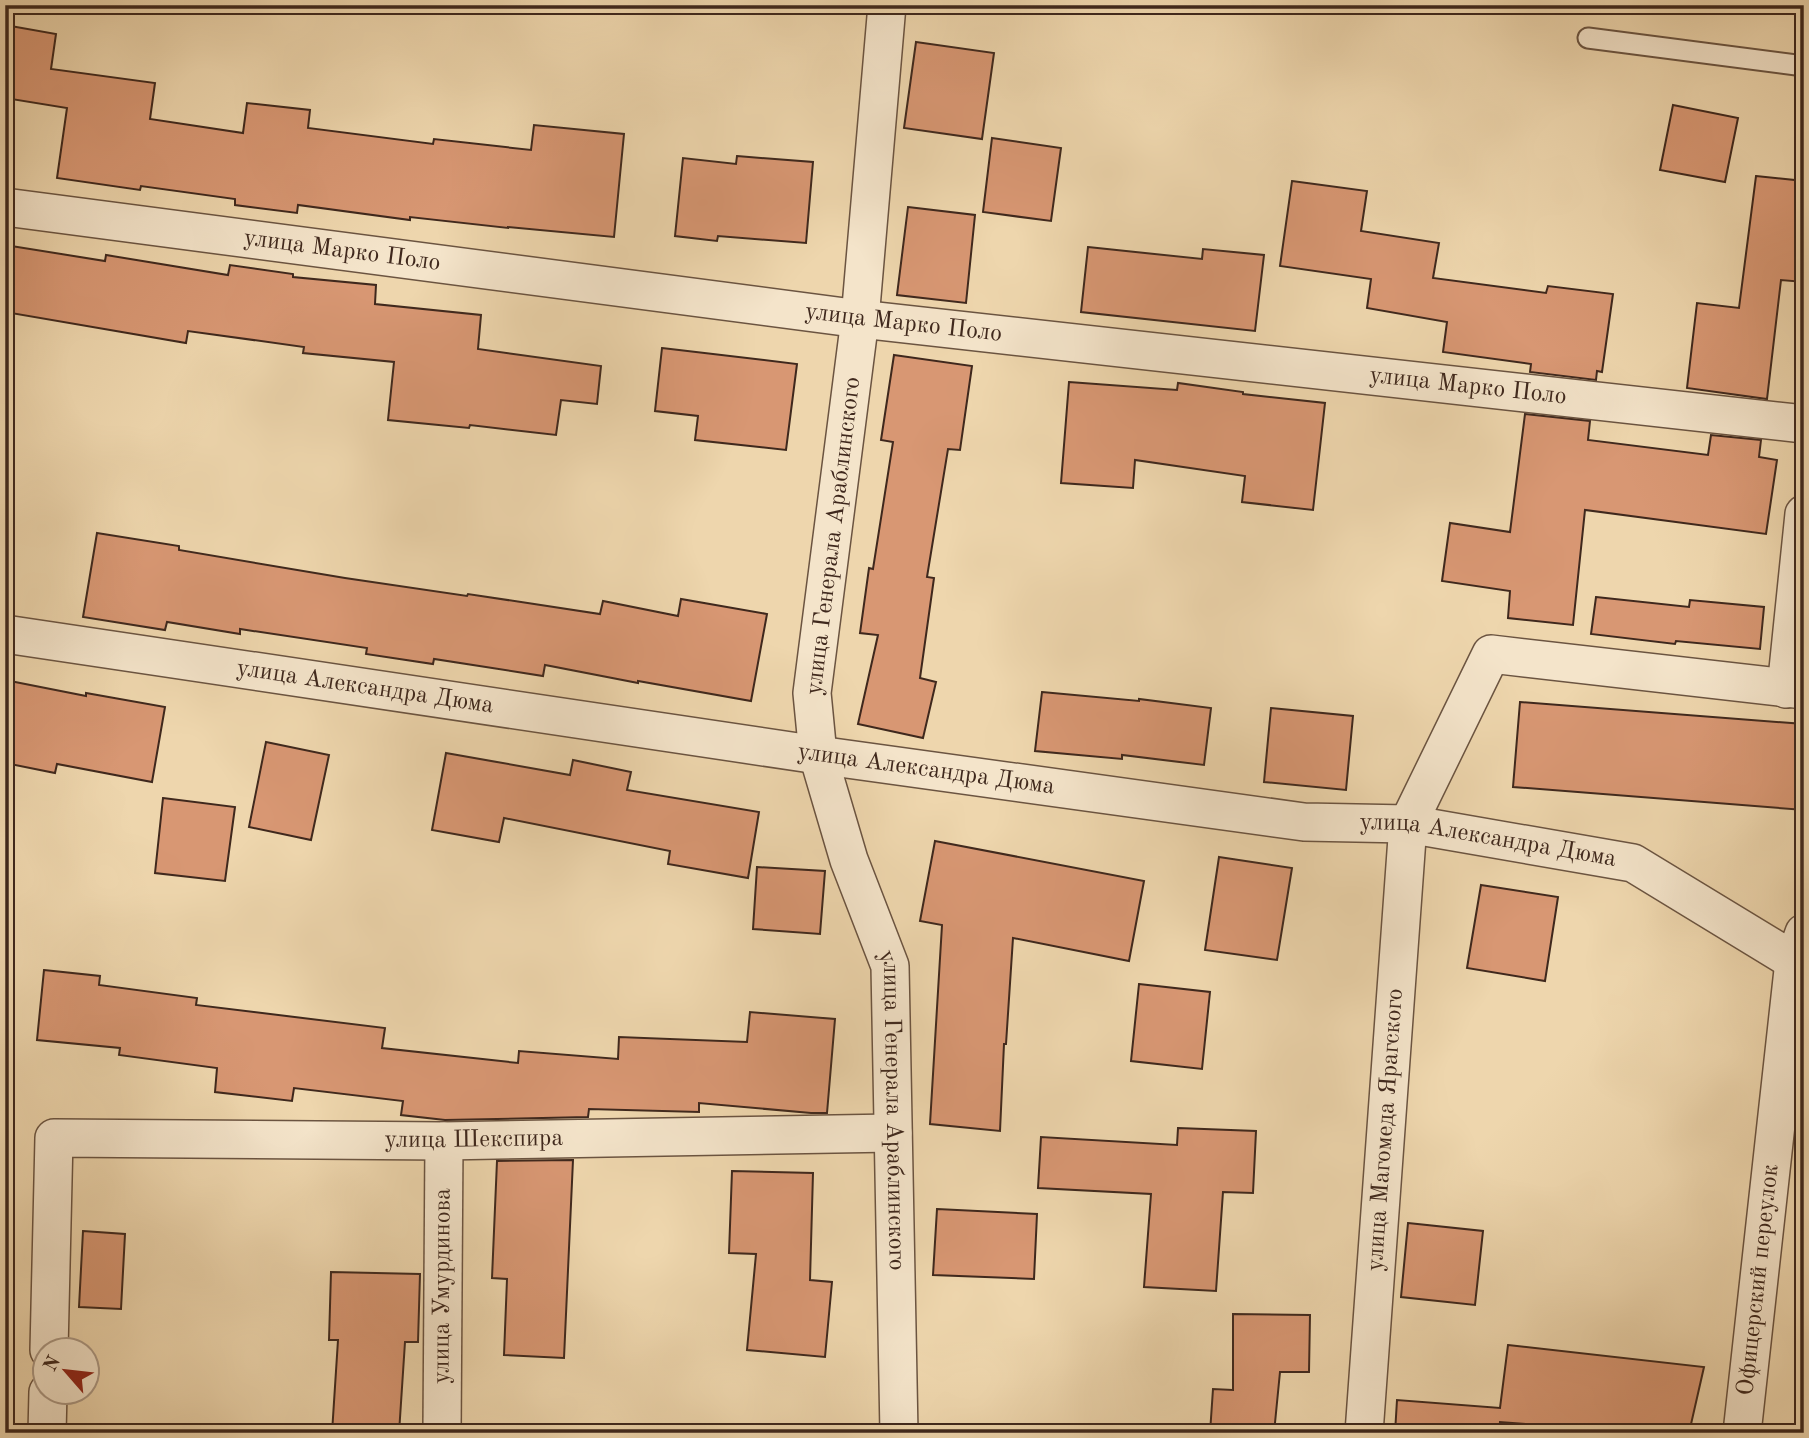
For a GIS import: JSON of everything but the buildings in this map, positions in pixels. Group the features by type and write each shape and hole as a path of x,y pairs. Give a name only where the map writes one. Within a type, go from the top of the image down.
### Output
{"street":[{"name":"улица Генерала Араблинского","path":"887,5 860,320 812,693 818,755 849,860 890,966 899,1433"},
{"name":"улица Марко Поло","path":"5,207 860,320 1804,424"},
{"path":"1408,824 1492,654 1795,690 1804,514"},
{"name":"улица Александра Дюма","path":"5,634 818,755 1304,822 1408,824 1633,863 1799,947"},
{"name":"улица Магомеда Ярагского","path":"1364,1433 1408,824"},
{"name":"Офицерский переулок","path":"1742,1433 1799,947"},
{"name":"улица Шекспира","path":"49,1336 54,1138 444,1141 893,1133"},
{"name":"улица Умурдинова","path":"442,1433 444,1141"},
{"path":"47,1433 48,1406"}],"lane":[{"path":"1588,38 1804,66"}]}
